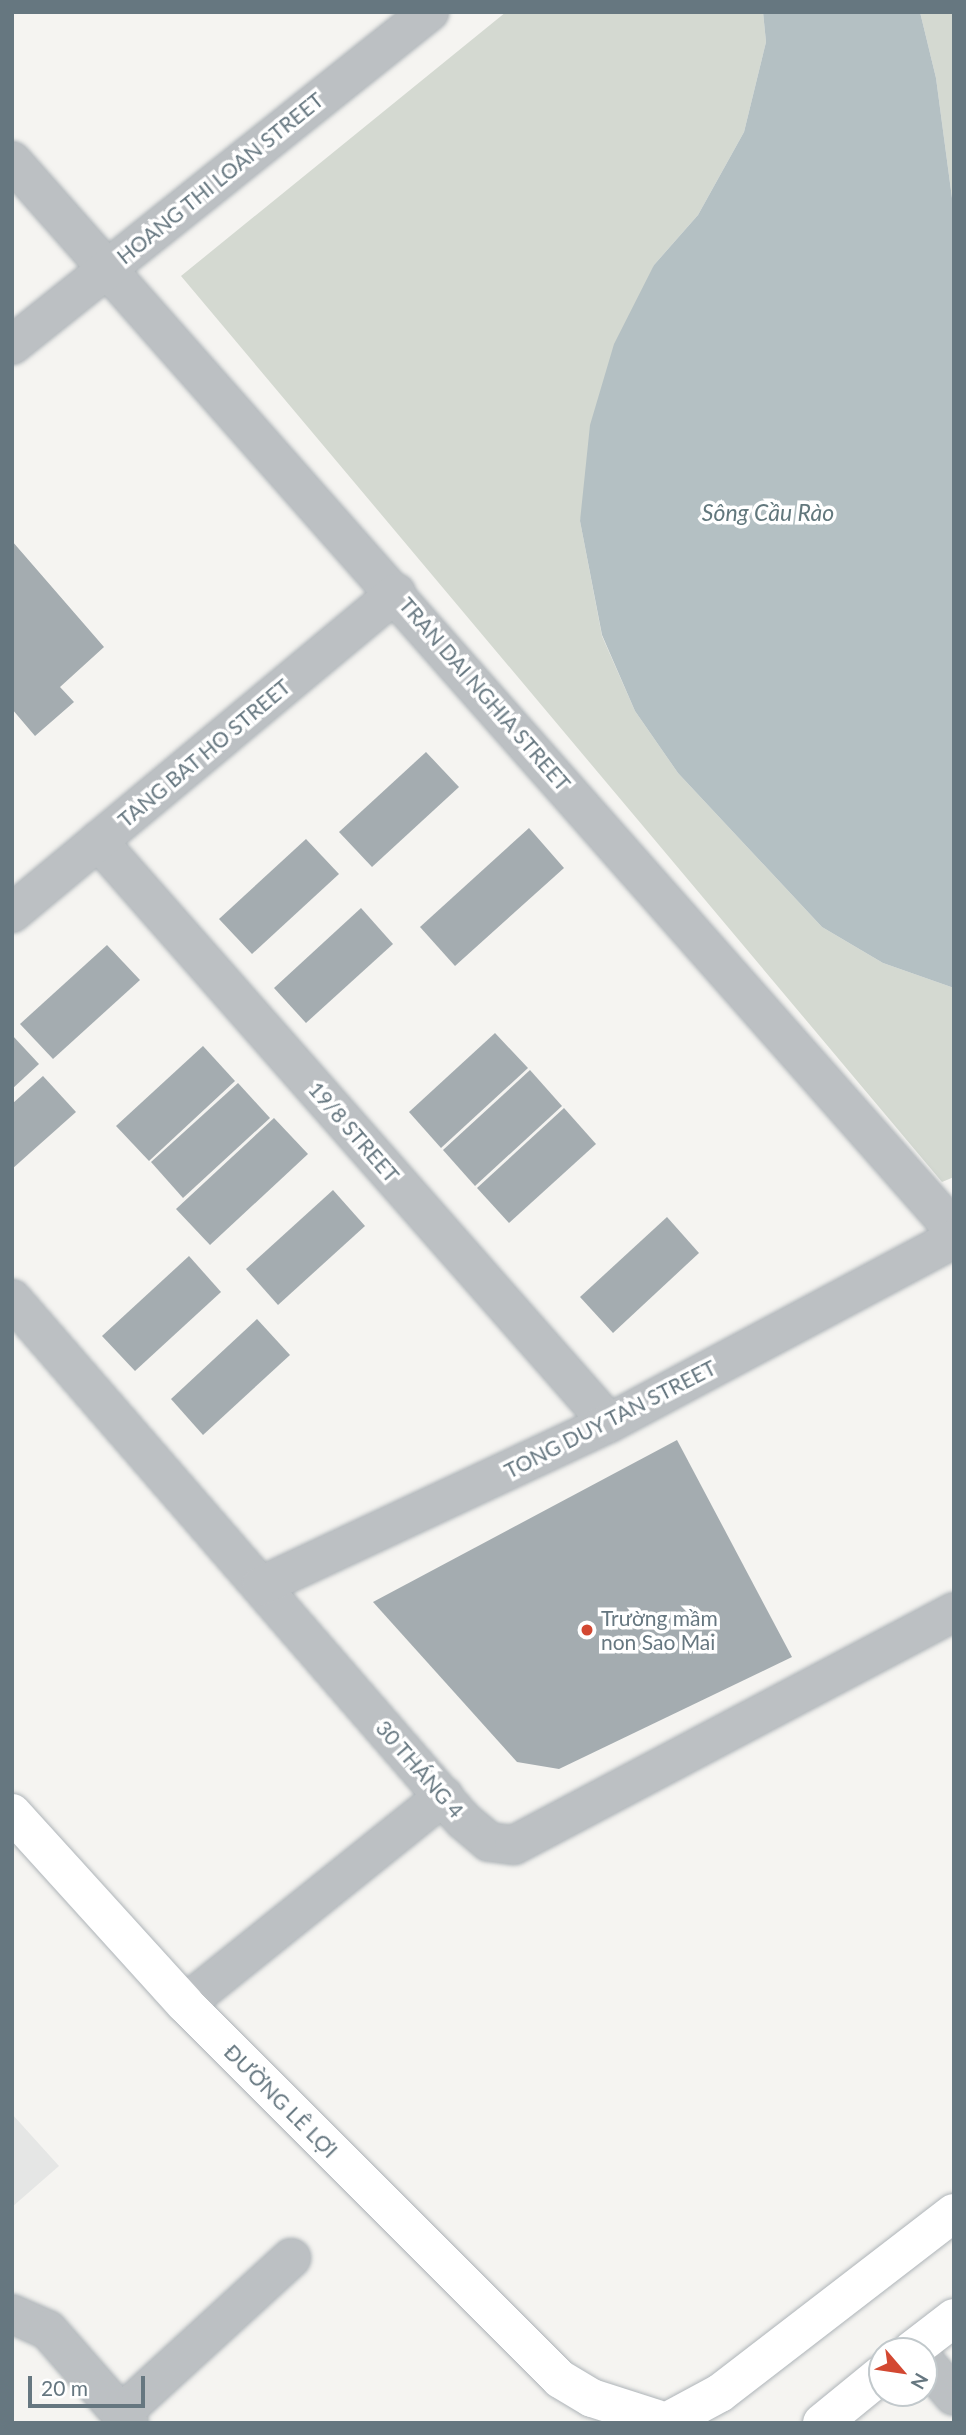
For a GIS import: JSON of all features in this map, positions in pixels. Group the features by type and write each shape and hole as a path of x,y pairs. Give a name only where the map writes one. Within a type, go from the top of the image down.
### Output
{"main road":[{"name":"ĐƯỜNG LÊ LỢI","path":"12,1813 185,2004 560,2379 592,2398 659,2421"},
{"path":"659,2421 720,2393 954,2213"},
{"path":"933,2337 954,2318"},
{"name":"ĐƯỜNG LÊ LỢI","path":"560,2379 581,2423"},
{"path":"822,2423 868,2385"}],"street":[{"name":"HOANG THI LOAN STREET","path":"12,345 429,12"},
{"name":"TRAN DAI NGHIA STREET","path":"12,161 110,266 954,1230"},
{"name":"TANG BAT HO STREET","path":"12,913 396,593"},
{"name":"19/8 STREET","path":"98,841 609,1423"},
{"name":"TONG DUY TAN STREET","path":"261,1586 609,1423 954,1239"},
{"name":"30 THÁNG 4","path":"12,1299 444,1796 489,1842 514,1845 954,1612"},
{"path":"185,2004 444,1796"},
{"path":"12,2314 48,2330 125,2418 292,2258"},
{"path":"938,2378 954,2396"}],"shaded area":[{"path":"506,12 763,12 766,42 744,132 698,215 654,265 580,521 602,636 635,711 678,773 822,927 883,963 954,988 954,1177 942,1182 181,276"},
{"path":"920,12 954,12 954,213 936,78"},
{"path":"12,2114 59,2166 12,2207"}],"water":[{"name":"Sông Cầu Rào","path":"763,12 920,12 936,78 954,213 954,988 883,963 822,927 678,773 635,711 602,635 580,521 590,425 614,344 654,265 698,215 744,132 766,42"}],"building":[{"path":"12,541 104,647 60,687 74,702 35,736 12,709"},
{"path":"426,752 459,787 372,867 339,832"},
{"path":"529,828 564,868 455,966 420,927"},
{"path":"306,839 339,874 252,954 219,919"},
{"path":"361,908 393,944 306,1023 274,988"},
{"path":"107,945 140,980 53,1059 20,1024"},
{"path":"495,1033 528,1068 441,1148 409,1112"},
{"path":"12,1035 39,1064 12,1089"},
{"path":"203,1046 235,1081 149,1161 116,1126"},
{"path":"530,1070 562,1106 475,1186 443,1150"},
{"path":"43,1076 76,1112 12,1169 12,1104"},
{"path":"238,1083 270,1118 183,1198 151,1162"},
{"path":"564,1108 596,1144 509,1223 477,1188"},
{"path":"274,1118 308,1154 210,1245 176,1209"},
{"path":"333,1190 365,1226 278,1305 246,1269"},
{"path":"667,1217 699,1253 613,1333 580,1297"},
{"path":"189,1256 221,1292 135,1371 102,1336"},
{"path":"257,1319 290,1355 203,1435 171,1399"},
{"name":"Trường mầm non Sao Mai","path":"677,1440 792,1657 559,1769 517,1762 373,1602"}],"place":[{"name":"Trường mầm non Sao Mai","path":"587,1630"}]}
